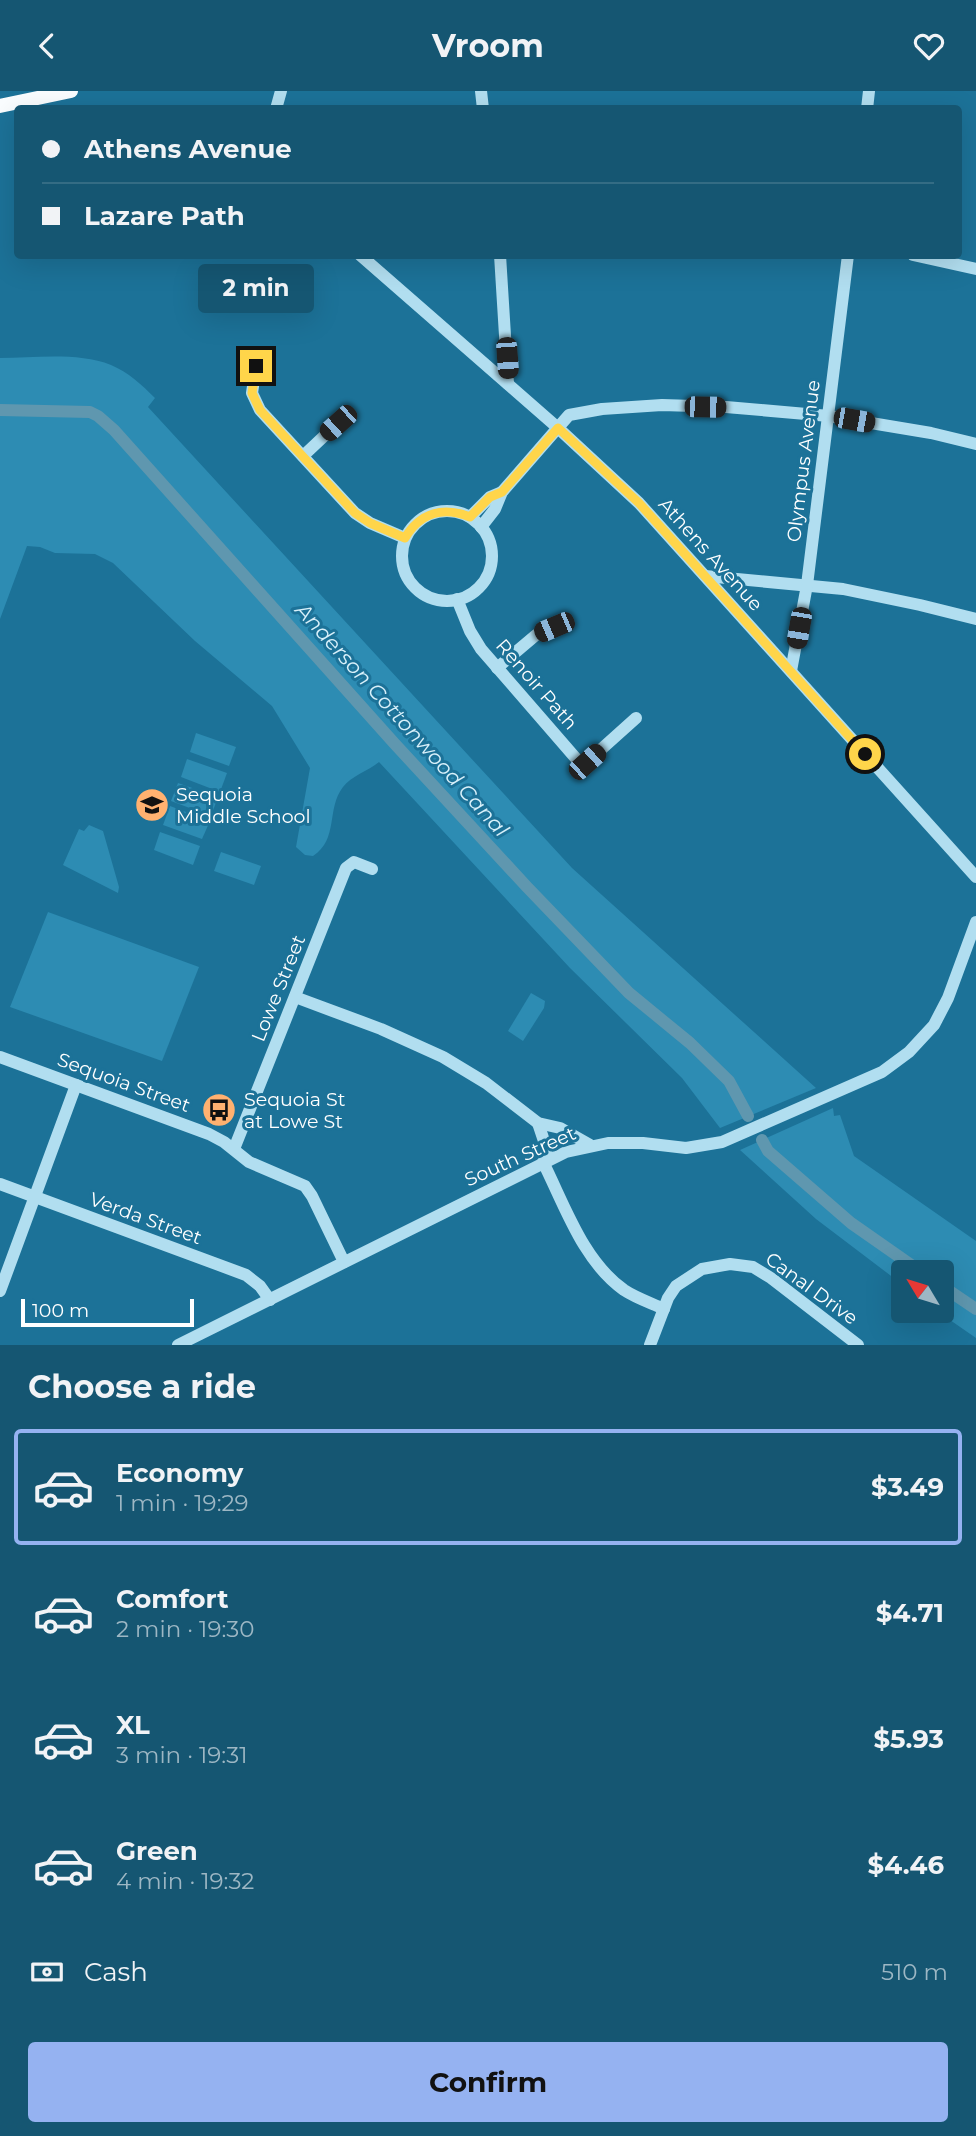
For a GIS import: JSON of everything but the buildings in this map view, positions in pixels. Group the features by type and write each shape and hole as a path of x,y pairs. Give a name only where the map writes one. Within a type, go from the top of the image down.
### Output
{"main road":[{"path":"0,107 71,91"}],"street":[{"name":"Athens Avenue","path":"365,259 631,495 976,877"},
{"path":"500,259 508,384"},
{"name":"Olympus Avenue","path":"791,671 807,585 848,259"},
{"path":"931,259 976,269"},
{"path":"256,366 252,386 257,405 355,513 370,523 405,538"},
{"path":"481,527 495,509 502,492 569,415 602,409 662,405 726,407 829,416 931,433 976,444"},
{"path":"303,456 338,423"},
{"path":"470,517 490,497 502,492"},
{"path":"435,512 455,512 470,517 481,527 490,544 491,564 475,590 457,599 445,600 433,598 412,585 402,562 402,550 405,538 417,522 435,512"},
{"path":"705,576 807,585 879,595 976,619"},
{"name":"Renoir Path","path":"457,599 475,640 579,762 587,762 636,717"},
{"path":"497,668 536,635 554,627"},
{"name":"Lowe Street","path":"234,1149 346,868 354,862 372,869"},
{"name":"South Street","path":"178,1345 574,1149 620,1142 686,1148 709,1146 735,1138 873,1077 909,1052 934,1025 944,1008 976,922"},
{"path":"295,997 381,1028 443,1057 486,1083 538,1123 560,1128 590,1145"},
{"name":"Sequoia Street","path":"0,1057 209,1134 249,1162 305,1186 344,1262"},
{"path":"0,1291 76,1085"},
{"path":"538,1123 547,1161 594,1261 626,1291 664,1308"},
{"name":"Verda Street","path":"0,1184 246,1275 260,1286 270,1300"},
{"name":"Canal Drive","path":"650,1345 673,1290 696,1272 718,1265 741,1264 753,1267 771,1278 856,1345"}],"shaded area":[{"path":"0,358 85,358 111,365 140,384 155,398 148,407 572,868 816,1088 720,1128 682,1078 570,968 379,762 343,787 335,805 326,841 313,856 305,855 296,847 310,768 272,706 195,641 113,563 95,554 55,553 40,547 27,546 0,619"},
{"path":"196,733 236,747 229,766 190,752"},
{"path":"187,759 227,773 220,792 181,777"},
{"path":"178,783 218,797 211,816 171,801"},
{"path":"170,806 210,821 202,839 163,825"},
{"path":"89,825 103,831 119,887 118,893 63,865 79,829 84,831"},
{"path":"160,832 200,846 193,865 154,850"},
{"path":"221,852 261,866 254,885 214,871"},
{"path":"48,912 199,967 162,1061 10,1007"},
{"path":"531,993 545,1001 544,1008 523,1041 508,1031"},
{"path":"833,1108 834,1116 840,1115 854,1156 976,1241 976,1338 954,1323 954,1260 891,1260 891,1276 816,1219 740,1150"}],"waterway":[{"name":"Anderson Cottonwood Canal","path":"0,410 90,412 114,430 394,743 527,887 629,993 690,1043 729,1081 748,1116"},
{"name":"Anderson Cottonwood Canal","path":"762,1140 768,1151 851,1223 904,1260"},
{"name":"Anderson Cottonwood Canal","path":"954,1294 976,1309"}],"place":[{"name":"Sequoia Middle School","path":"152,805"},
{"name":"Sequoia St at Lowe St","path":"219,1110"}],"route":[{"path":"256,366 252,393 260,410 355,513 370,523 405,538 417,522 435,512 455,512 470,517 490,497 502,492 558,428 639,503 865,754"}]}
